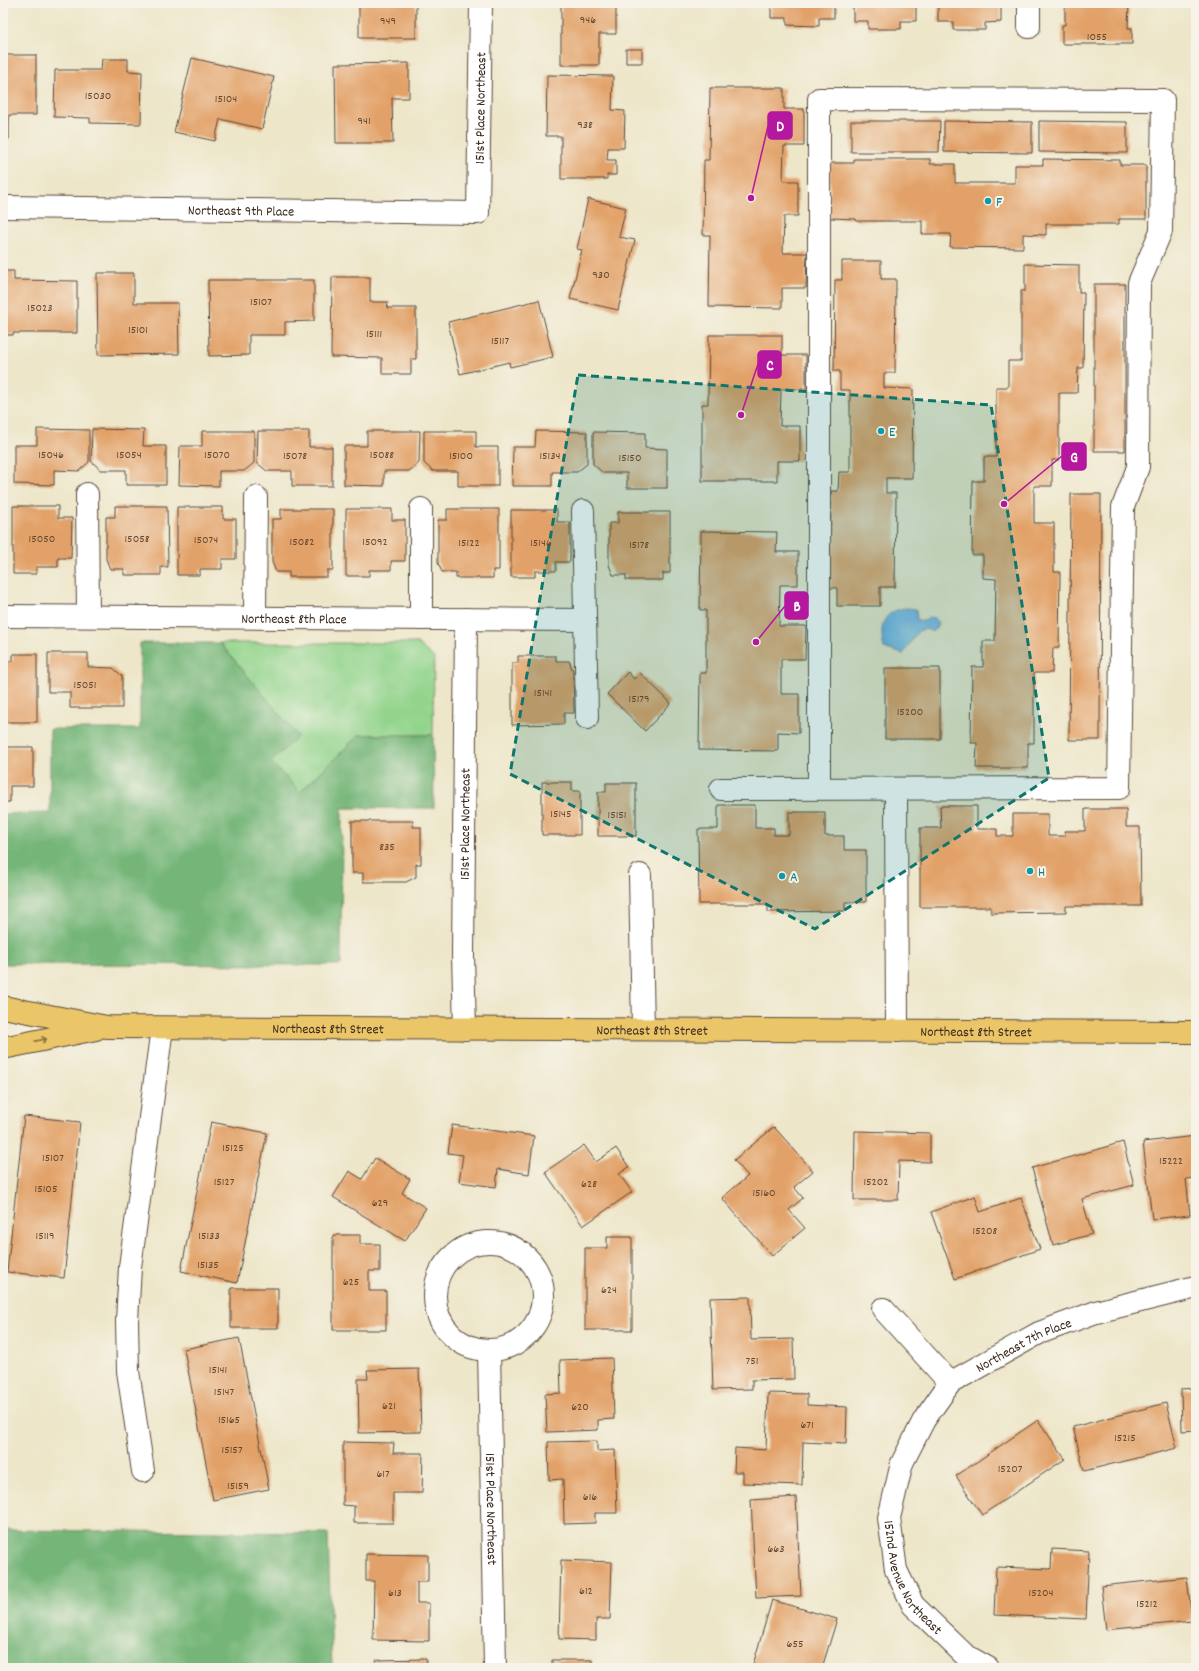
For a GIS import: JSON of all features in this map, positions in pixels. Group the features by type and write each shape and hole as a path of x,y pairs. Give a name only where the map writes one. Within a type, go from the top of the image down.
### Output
{"main road":[{"name":"Northeast 8th Street","path":"3,1007 107,1027 1196,1032"},
{"name":"Northeast 8th Street","path":"3,1048 107,1027"}],"street":[{"name":"151st Place Northeast","path":"478,213 480,3"},
{"path":"1029,3 1029,27"},
{"path":"721,789 819,789 896,789 1119,788 1123,508 1138,467 1139,283 1161,231 1163,100 820,99 819,789"},
{"name":"Northeast 9th Place","path":"3,207 478,213"},
{"path":"87,494 88,616"},
{"path":"255,617 256,497"},
{"path":"421,509 421,618"},
{"path":"583,511 587,718"},
{"name":"Northeast 8th Place","path":"3,616 585,620"},
{"name":"151st Place Northeast","path":"465,1029 466,619"},
{"path":"896,789 897,1031"},
{"path":"640,875 643,1029"},
{"path":"143,1471 128,1371 127,1321 130,1267 162,1028"},
{"path":"495,1243 512,1248 527,1258 538,1272 543,1290 542,1308 535,1325 523,1338 507,1347 489,1350 472,1348 456,1339 448,1331 437,1311 435,1294 439,1276 448,1262 461,1250 477,1244 495,1243"},
{"name":"Northeast 7th Place","path":"950,1383 1039,1333 1096,1312 1196,1287"},
{"path":"883,1309 950,1383"},
{"name":"151st Place Northeast","path":"489,1350 495,1668"},
{"name":"152nd Avenue Northeast","path":"950,1383 924,1420 902,1462 889,1518 896,1570 913,1605 961,1661 988,1668"}],"highlighted area":[{"path":"578,375 991,405 1049,778 815,929 510,774"}],"green space":[{"path":"140,643 220,643 298,736 271,762 300,792 359,735 433,735 434,808 342,808 341,965 3,964 3,814 50,813 50,729 140,729"},
{"path":"220,643 417,643 434,658 433,735 359,735 300,792 271,762 297,736"},
{"path":"3,1530 328,1533 332,1668 3,1668"}],"water":[{"path":"906,608 916,609 917,620 925,621 928,618 933,617 938,623 933,632 926,629 918,631 903,654 884,648 882,627 887,616 898,610"}],"building":[{"path":"359,3 416,3 416,38 359,38"},
{"path":"561,3 616,3 616,34 599,34 599,65 561,65"},
{"path":"771,3 834,3 834,18 819,18 819,26 787,25 787,18 771,18"},
{"path":"853,3 916,3 916,21 901,21 901,29 868,29 868,21 853,21"},
{"path":"938,3 1001,3 1001,22 985,23 985,30 953,30 953,22 938,22"},
{"path":"1065,3 1129,3 1128,28 1132,28 1132,44 1062,44 1062,25 1065,25"},
{"path":"626,49 642,49 642,63 626,63"},
{"path":"3,55 36,55 36,115 9,115 9,139 3,138"},
{"path":"192,58 274,77 262,129 220,119 215,141 174,132"},
{"path":"102,59 128,59 128,71 142,72 141,124 90,123 90,118 54,117 55,70 101,70"},
{"path":"409,63 409,98 392,98 393,143 336,143 335,64"},
{"path":"547,75 613,76 612,110 625,111 624,148 608,148 607,160 616,160 616,175 607,175 607,179 561,179 561,136 546,136"},
{"path":"710,88 784,88 784,109 804,109 804,146 784,146 783,181 798,181 798,216 784,216 783,253 807,253 806,288 782,288 782,308 709,307 710,235 703,235 704,160 709,160"},
{"path":"851,121 940,121 939,152 851,152"},
{"path":"944,121 1032,122 1032,153 944,152"},
{"path":"1039,121 1127,122 1127,153 1039,152"},
{"name":"F","path":"854,159 930,159 930,164 955,164 955,183 1015,183 1015,165 1043,165 1043,159 1120,160 1120,165 1146,165 1146,219 1119,219 1119,224 1046,224 1046,235 1023,234 1023,248 950,247 951,234 922,234 922,221 856,221 856,219 830,218 830,163 854,163"},
{"path":"588,199 626,208 619,237 635,240 618,310 570,299 582,250 577,249"},
{"name":"E","path":"842,261 881,261 881,279 896,279 895,373 884,373 884,388 913,389 912,478 886,478 886,493 896,493 895,587 880,587 880,606 837,606 837,588 830,588 831,491 838,491 839,472 850,472 850,390 840,390 840,371 834,371 835,280 842,280"},
{"path":"1025,264 1079,265 1079,292 1084,292 1083,368 1078,368 1077,393 1059,393 1059,460 1052,460 1052,486 1034,486 1034,523 1054,523 1054,572 1060,572 1059,648 1053,648 1052,673 1034,673 1034,743 1028,743 1028,768 976,768 977,743 971,743 972,667 983,667 983,641 995,641 996,579 983,578 983,555 972,555 973,481 984,481 984,457 996,457 996,387 1008,387 1008,361 1021,361 1021,291 1025,291"},
{"path":"3,271 14,271 14,280 77,281 77,333 13,333 13,335 3,335"},
{"path":"97,273 134,273 134,303 178,303 179,354 98,355"},
{"path":"332,277 370,277 370,302 388,302 387,308 416,308 416,359 411,359 411,374 382,374 382,358 331,357"},
{"path":"208,280 314,280 314,321 285,322 285,335 249,335 249,355 209,356"},
{"path":"1094,284 1125,284 1125,451 1094,451"},
{"path":"539,300 553,357 510,367 509,362 460,374 448,322"},
{"path":"709,335 782,335 782,355 806,355 806,389 781,389 780,426 800,426 800,461 777,461 777,481 702,481 702,404 708,404"},
{"path":"37,429 89,430 89,462 79,471 54,470 54,485 14,484 14,445 37,445"},
{"path":"92,429 144,430 143,446 166,446 166,485 126,485 126,470 101,470 91,461"},
{"path":"202,431 254,431 254,463 244,471 219,471 219,486 179,485 180,446 202,446"},
{"path":"258,431 309,431 309,447 332,447 332,486 292,486 292,471 267,471 257,463"},
{"path":"367,431 420,431 419,463 409,471 384,471 384,486 344,485 344,446 367,446"},
{"path":"424,431 476,431 476,447 498,447 498,486 458,486 458,471 433,471 424,463"},
{"path":"536,431 587,432 587,464 577,472 552,472 552,486 512,486 513,447 535,447"},
{"path":"593,432 645,433 645,448 667,449 667,488 627,488 627,473 603,473 593,464"},
{"path":"1071,494 1101,494 1100,740 1069,740"},
{"path":"13,506 58,506 58,518 72,518 71,558 58,558 58,567 36,567 36,574 13,574"},
{"path":"115,506 167,506 168,567 161,567 161,575 124,575 124,569 110,569 106,559 106,517 115,517"},
{"path":"177,507 223,507 223,519 236,519 236,559 222,559 222,569 200,569 200,575 177,575"},
{"path":"281,509 333,509 333,570 327,570 327,577 289,577 289,572 276,572 272,562 272,519 281,519"},
{"path":"346,509 392,509 392,520 405,520 405,561 391,561 391,570 369,570 369,576 346,576"},
{"path":"447,509 499,509 499,570 493,570 493,578 456,578 456,572 442,572 438,563 438,520 447,520"},
{"path":"511,510 557,510 557,522 570,522 570,562 556,562 556,571 535,571 535,577 511,577"},
{"path":"618,512 670,512 670,573 663,573 663,580 626,580 626,575 613,575 609,565 609,523 618,523"},
{"path":"701,531 777,532 776,552 798,552 798,585 780,585 779,626 806,626 805,659 781,659 781,694 799,694 799,733 778,732 778,751 699,750 700,673 706,673 706,610 700,610"},
{"path":"48,653 88,653 88,667 113,668 122,676 122,708 70,708 70,692 48,692"},
{"path":"13,654 37,654 37,722 3,722 3,661 13,661"},
{"path":"518,656 556,656 556,661 569,661 573,671 574,713 564,713 564,724 512,725 512,663 518,663"},
{"path":"885,668 940,668 940,739 885,739"},
{"path":"628,672 634,679 640,673 671,703 645,731 607,694"},
{"path":"3,747 33,747 33,786 10,786 10,802 3,802"},
{"path":"542,782 572,782 572,791 580,791 580,835 542,835"},
{"path":"606,783 636,783 636,836 598,836 598,792 606,792"},
{"name":"A","path":"718,805 755,805 755,828 774,828 774,835 789,835 789,812 825,812 825,836 844,836 844,850 866,850 866,902 845,902 845,911 768,912 768,904 699,904 698,829 718,829"},
{"name":"H","path":"940,806 977,806 977,829 997,829 997,836 1013,836 1013,814 1048,814 1048,836 1065,836 1065,831 1085,831 1085,809 1126,809 1126,827 1140,827 1141,906 1066,906 1066,912 991,913 991,907 920,907 920,828 941,828"},
{"path":"352,821 413,821 413,827 421,827 421,864 416,864 416,877 406,882 363,882 363,873 352,873"},
{"path":"24,1116 80,1122 64,1278 7,1272"},
{"path":"211,1122 267,1133 237,1283 181,1271"},
{"path":"452,1125 534,1136 529,1174 498,1169 496,1187 459,1182 463,1155 448,1153"},
{"path":"774,1127 813,1171 794,1187 803,1198 789,1210 805,1228 772,1256 722,1198 748,1176 734,1160"},
{"path":"855,1131 930,1133 930,1162 899,1161 898,1200 854,1200"},
{"path":"1196,1136 1196,1178 1186,1179 1190,1215 1152,1219 1143,1142"},
{"path":"1123,1142 1134,1185 1082,1199 1092,1234 1053,1245 1032,1168"},
{"path":"584,1145 596,1162 616,1148 629,1167 619,1174 632,1192 583,1226 545,1172"},
{"path":"375,1158 410,1179 402,1193 426,1208 405,1241 333,1197 349,1171 362,1179"},
{"path":"975,1196 980,1212 1021,1198 1040,1249 955,1279 931,1212"},
{"path":"333,1235 360,1235 360,1244 380,1244 380,1271 369,1271 369,1291 386,1291 386,1330 333,1330"},
{"path":"607,1237 632,1237 632,1330 585,1330 585,1248 607,1248"},
{"path":"231,1288 278,1288 278,1328 231,1328"},
{"path":"750,1297 751,1340 793,1339 794,1379 752,1380 752,1389 713,1390 710,1298"},
{"path":"239,1338 269,1489 213,1500 184,1349"},
{"path":"612,1358 614,1419 598,1420 598,1430 547,1432 545,1394 561,1393 560,1360"},
{"path":"419,1369 421,1432 359,1433 358,1379 368,1379 367,1370"},
{"path":"1196,1388 1196,1430 1182,1431 1181,1389"},
{"path":"768,1393 807,1394 807,1405 847,1407 846,1444 803,1442 802,1485 743,1483 743,1472 734,1472 735,1448 766,1450"},
{"path":"1166,1403 1177,1448 1084,1471 1073,1427"},
{"path":"1038,1420 1065,1459 982,1515 956,1476"},
{"path":"597,1441 597,1451 615,1450 617,1513 595,1513 595,1523 564,1524 563,1479 549,1480 548,1442"},
{"path":"343,1442 394,1443 393,1453 423,1453 422,1493 393,1493 393,1523 354,1523 354,1506 343,1505"},
{"path":"796,1497 801,1596 756,1598 751,1500"},
{"path":"1052,1549 1089,1551 1086,1619 994,1615 996,1567 1051,1569"},
{"path":"366,1554 428,1555 428,1582 417,1582 417,1603 429,1603 429,1641 373,1640 374,1581 366,1581"},
{"path":"561,1560 612,1562 610,1619 596,1619 596,1640 559,1639"},
{"path":"1187,1577 1192,1621 1106,1630 1101,1586"},
{"path":"772,1600 837,1619 822,1668 752,1668"},
{"path":"426,1659 426,1668 376,1668 376,1660"},
{"path":"552,1660 592,1660 592,1668 552,1668"}],"place":[{"name":"D","path":"751,198"},
{"name":"F","path":"988,201"},
{"name":"C","path":"741,415"},
{"name":"E","path":"881,431"},
{"name":"G","path":"1004,504"},
{"name":"B","path":"756,642"},
{"name":"H","path":"1030,871"},
{"name":"A","path":"782,876"}]}
